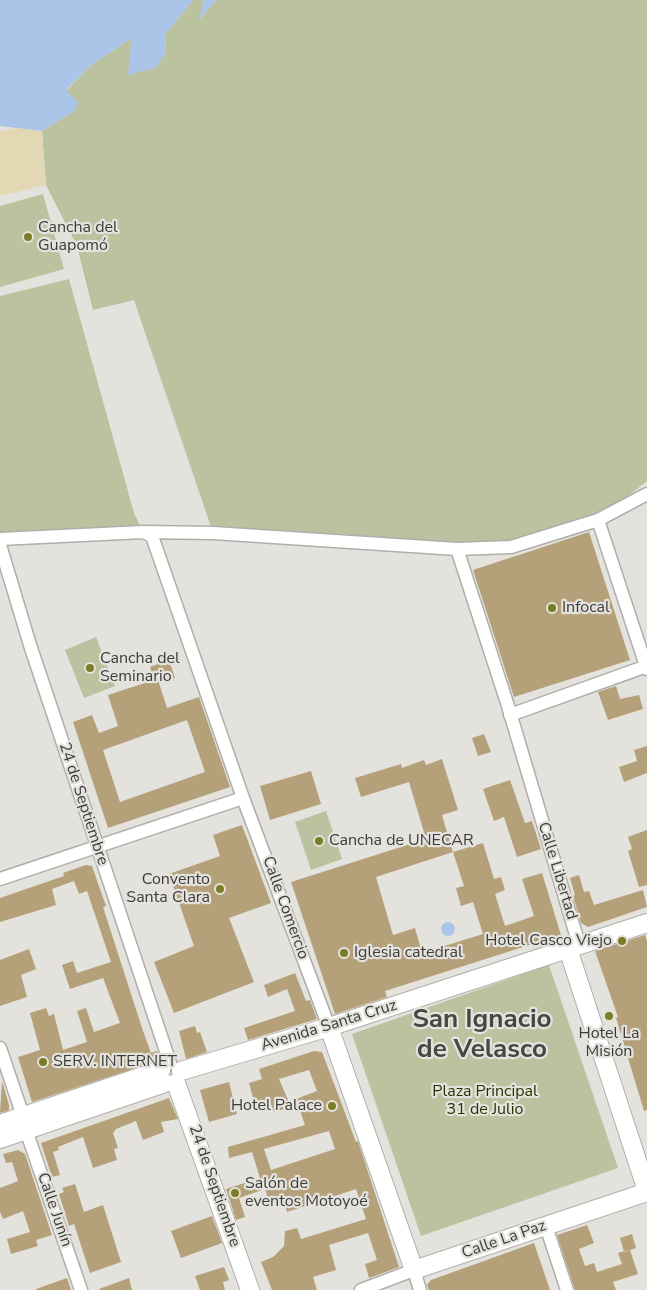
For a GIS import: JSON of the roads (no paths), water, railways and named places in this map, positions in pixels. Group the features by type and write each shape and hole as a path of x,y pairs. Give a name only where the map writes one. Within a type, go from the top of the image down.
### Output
{"main road":[{"name":"Avenida Santa Cruz","path":"0,1139 24,1123 171,1074 329,1027 647,923"},
{"path":"568,950 647,1191"},
{"name":"Calle Comercio","path":"329,1027 414,1270"},
{"name":"24 de Septiembre","path":"171,1074 250,1290"},
{"name":"Avenida Santa Cruz","path":"0,1124 24,1123"},
{"name":"Calle La Paz","path":"414,1270 647,1191"}],"street":[{"path":"0,539 143,532 212,533 457,549 511,547 598,520 647,494"},
{"path":"510,715 647,667 598,520"},
{"name":"Calle Comercio","path":"143,532 152,536 244,798 329,1027"},
{"name":"24 de Septiembre","path":"0,545 30,645 171,1074"},
{"name":"Calle Libertad","path":"457,549 510,715 577,938 568,950"},
{"path":"0,879 244,798"},
{"name":"Calle Junín","path":"0,1048 81,1290"},
{"path":"546,1226 567,1290"},
{"name":"Calle Comercio","path":"414,1270 420,1290"},
{"name":"Calle La Paz","path":"361,1290 414,1270"}],"water":[{"path":"0,0 193,0 166,33 165,54 155,68 128,75 132,38 90,66 66,90 78,102 74,111 42,131 0,126"},
{"path":"204,0 216,0 199,20"},
{"path":"445,922 451,922 455,929 451,936 445,936 441,932 441,926"}],"place":[{"name":"Cancha del Guapomó","path":"28,237"},
{"name":"Infocal","path":"552,608"},
{"name":"Cancha del Seminario","path":"90,668"},
{"name":"Cancha de UNECAR","path":"319,841"},
{"name":"Convento Santa Clara","path":"220,889"},
{"name":"Hotel Casco Viejo","path":"622,941"},
{"name":"Iglesia catedral","path":"344,953"},
{"name":"Hotel La Misión","path":"609,1016"},
{"name":"SERV. INTERNET","path":"43,1062"},
{"name":"Hotel Palace","path":"332,1106"},
{"name":"Salón de eventos Motoyoé","path":"235,1193"}],"district":[{"name":"San Ignacio de Velasco","path":"482,1036"}],"park label":[{"name":"Plaza Principal 31 de Julio","path":"485,1101"}]}
